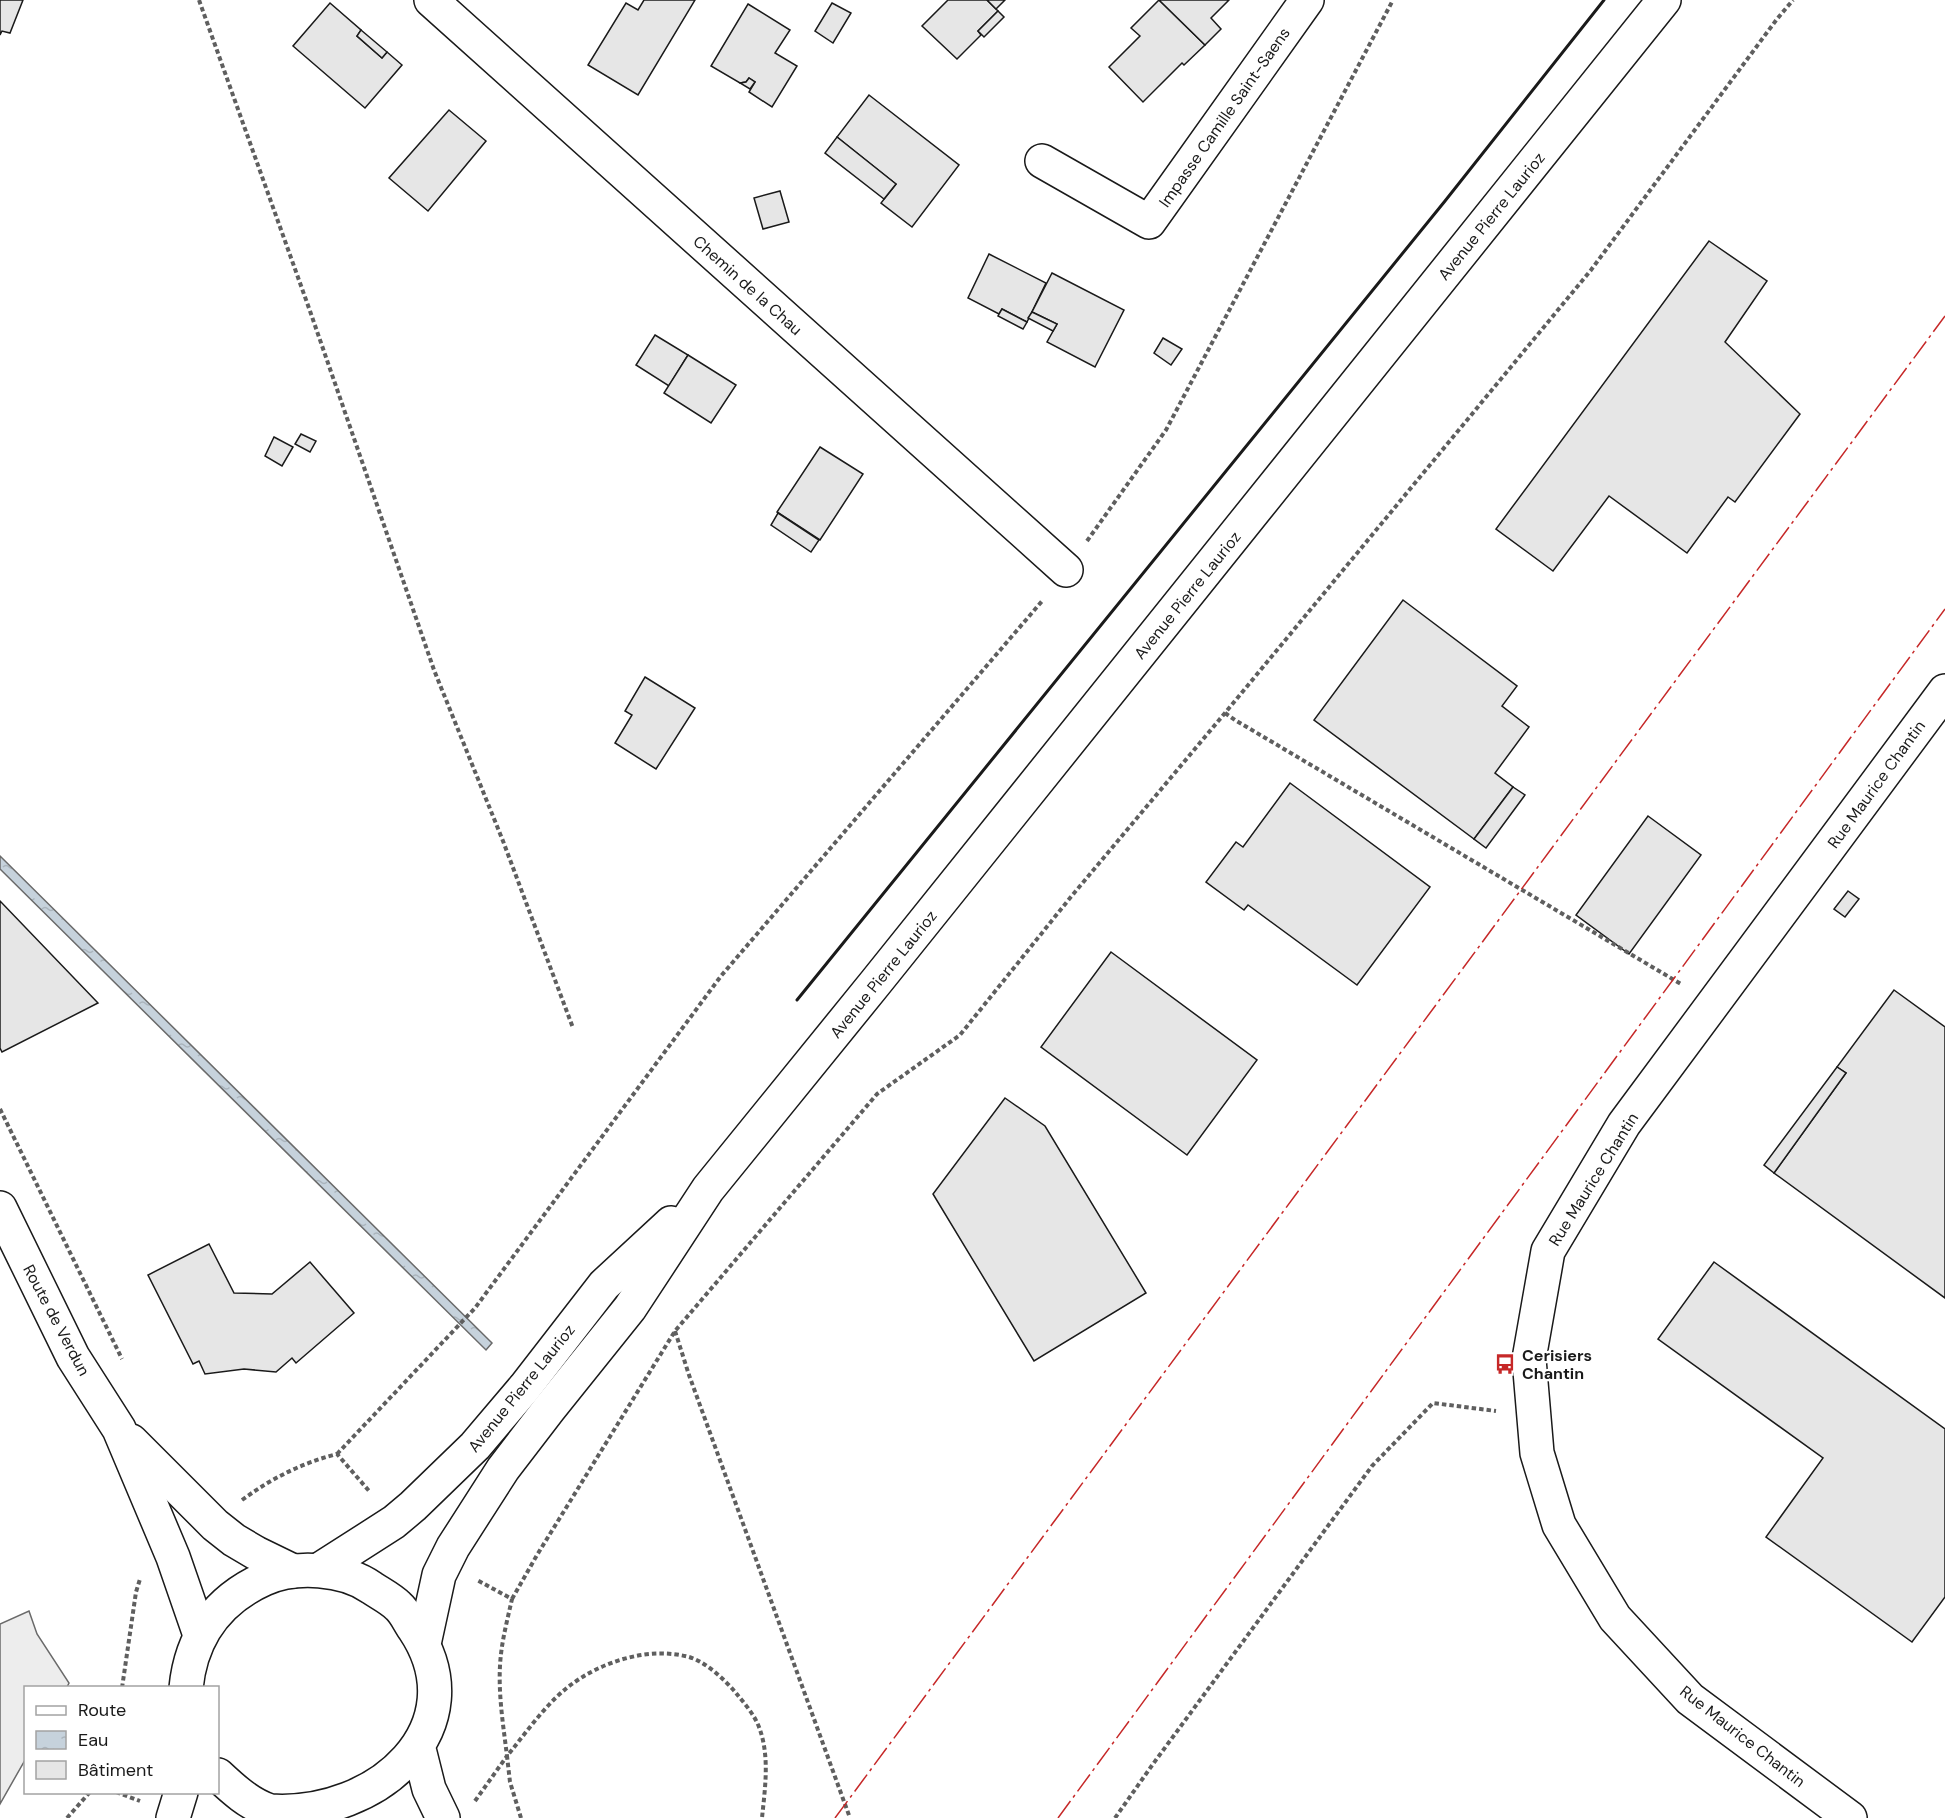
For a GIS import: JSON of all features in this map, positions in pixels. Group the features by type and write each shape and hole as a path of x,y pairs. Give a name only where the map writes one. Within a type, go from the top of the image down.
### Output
{"main road":[{"name":"Chemin de la Chau","path":"431,0 1066,570"},
{"name":"Impasse Camille Saint-Saens","path":"1042,161 1149,222 1307,0"},
{"name":"Avenue Pierre Laurioz","path":"424,1644 439,1575 453,1547 503,1469 630,1308 708,1189 1664,0"},
{"name":"Rue Maurice Chantin","path":"1850,1818 1690,1699 1615,1618 1559,1525 1537,1453 1529,1359 1548,1251 1624,1124 1945,691"},
{"name":"Avenue Pierre Laurioz","path":"306,1570 400,1517 468,1454 525,1387 604,1285 708,1189"},
{"name":"Route de Verdun","path":"0,1208 73,1357 119,1429 177,1568 201,1635"},
{"name":"Route de Verdun","path":"119,1429 215,1525 234,1540 256,1553 306,1570 363,1581 399,1607 424,1644"},
{"path":"186,1686 190,1660 201,1635 214,1615 230,1599 270,1576 306,1570"},
{"path":"219,1776 239,1795 269,1810 300,1818 339,1817 384,1793 404,1775 420,1752 430,1726 434,1699 432,1671 424,1644"},
{"path":"420,1752 429,1789 442,1818"},
{"path":"173,1818 180,1794"}],"path":[{"path":"199,0 310,311 434,670 503,841 573,1028"},
{"path":"337,1454 475,1308 721,976 1058,582 1166,430 1393,0"},
{"path":"512,1599 675,1331 878,1094 960,1035 1077,889 1591,270 1793,0"},
{"path":"1225,713 1713,1004"},
{"path":"0,1109 124,1364"},
{"path":"675,1331 850,1818"},
{"path":"1115,1818 1372,1466 1433,1403 1534,1416"},
{"path":"521,1818 510,1782 507,1756 545,1708 567,1687 605,1666 646,1654 668,1654 690,1658 712,1670 747,1706 759,1727 764,1750 766,1770 762,1818"},
{"path":"67,1818 88,1794"}],"shaded area":[{"path":"29,1611 37,1634 69,1683 68,1686 24,1686 24,1762 0,1804 0,1624"}],"water":[{"path":"0,856 492,1343 486,1350 0,869"}],"building":[{"path":"0,0 23,0 10,33 2,31 0,35"},
{"path":"644,0 695,0 638,95 588,65 626,3 638,10"},
{"path":"948,0 987,0 998,11 978,31 981,35 957,59 922,26"},
{"path":"987,0 1005,0 996,9"},
{"path":"1159,0 1205,45 1184,65 1182,63 1143,102 1109,67 1140,36 1131,28"},
{"path":"1159,0 1229,0 1211,18 1221,29 1205,45"},
{"path":"330,3 361,30 357,36 382,58 387,52 402,65 365,108 293,46"},
{"path":"832,3 851,13 833,43 815,31"},
{"path":"748,4 790,30 775,53 797,66 772,107 749,92 755,82 749,78 746,82 740,83 711,66"},
{"path":"998,11 1004,17 984,37 978,31"},
{"path":"361,30 387,52 382,58 357,36"},
{"path":"749,78 755,82 750,89 740,83 746,82"},
{"path":"869,95 959,165 912,227 881,203 896,184 837,137"},
{"path":"449,110 486,141 428,211 389,178"},
{"path":"837,137 896,184 884,199 825,153"},
{"path":"780,191 789,222 763,229 754,198"},
{"path":"1709,241 1767,281 1725,342 1800,414 1735,502 1728,497 1687,553 1609,496 1553,571 1496,529"},
{"path":"989,254 1046,283 1027,322 1002,309 999,314 968,298"},
{"path":"1052,273 1124,310 1095,367 1047,342 1057,324 1032,312"},
{"path":"1002,309 1027,322 1023,329 998,316"},
{"path":"1032,312 1057,324 1053,331 1028,318"},
{"path":"655,335 688,355 669,386 636,365"},
{"path":"1163,338 1182,349 1171,365 1154,353"},
{"path":"688,355 736,385 711,423 664,393"},
{"path":"301,434 316,441 310,452 295,444"},
{"path":"274,437 293,447 282,466 265,456"},
{"path":"820,447 863,474 820,540 777,512"},
{"path":"778,513 819,540 811,552 771,525"},
{"path":"1403,600 1517,686 1502,706 1529,727 1495,773 1513,787 1474,839 1314,720"},
{"path":"645,677 695,708 656,769 615,743 632,715 625,711"},
{"path":"1290,783 1430,887 1357,985 1248,905 1244,910 1206,882 1236,842 1243,847"},
{"path":"1513,787 1525,795 1486,848 1474,839"},
{"path":"1648,816 1701,855 1629,954 1576,915"},
{"path":"1848,891 1859,899 1845,917 1834,909"},
{"path":"0,901 98,1003 2,1052 0,1048"},
{"path":"1111,952 1257,1060 1187,1155 1041,1047"},
{"path":"1894,990 1945,1027 1945,1298 1774,1173 1846,1073 1837,1067"},
{"path":"1837,1067 1846,1073 1774,1173 1764,1165"},
{"path":"1005,1098 1045,1126 1146,1293 1034,1361 933,1194"},
{"path":"209,1244 234,1293 272,1294 310,1262 354,1313 296,1363 292,1358 276,1372 244,1369 205,1374 199,1361 193,1364 148,1275"},
{"path":"1714,1262 1945,1429 1945,1597 1912,1642 1766,1537 1823,1458 1658,1339"}],"wall":[{"path":"797,1000 1445,201 1604,0"}],"power":[{"path":"835,1818 1945,316"},
{"path":"1058,1818 1945,609"}],"place":[{"name":"Cerisiers Chantin","path":"1505,1364"}]}
